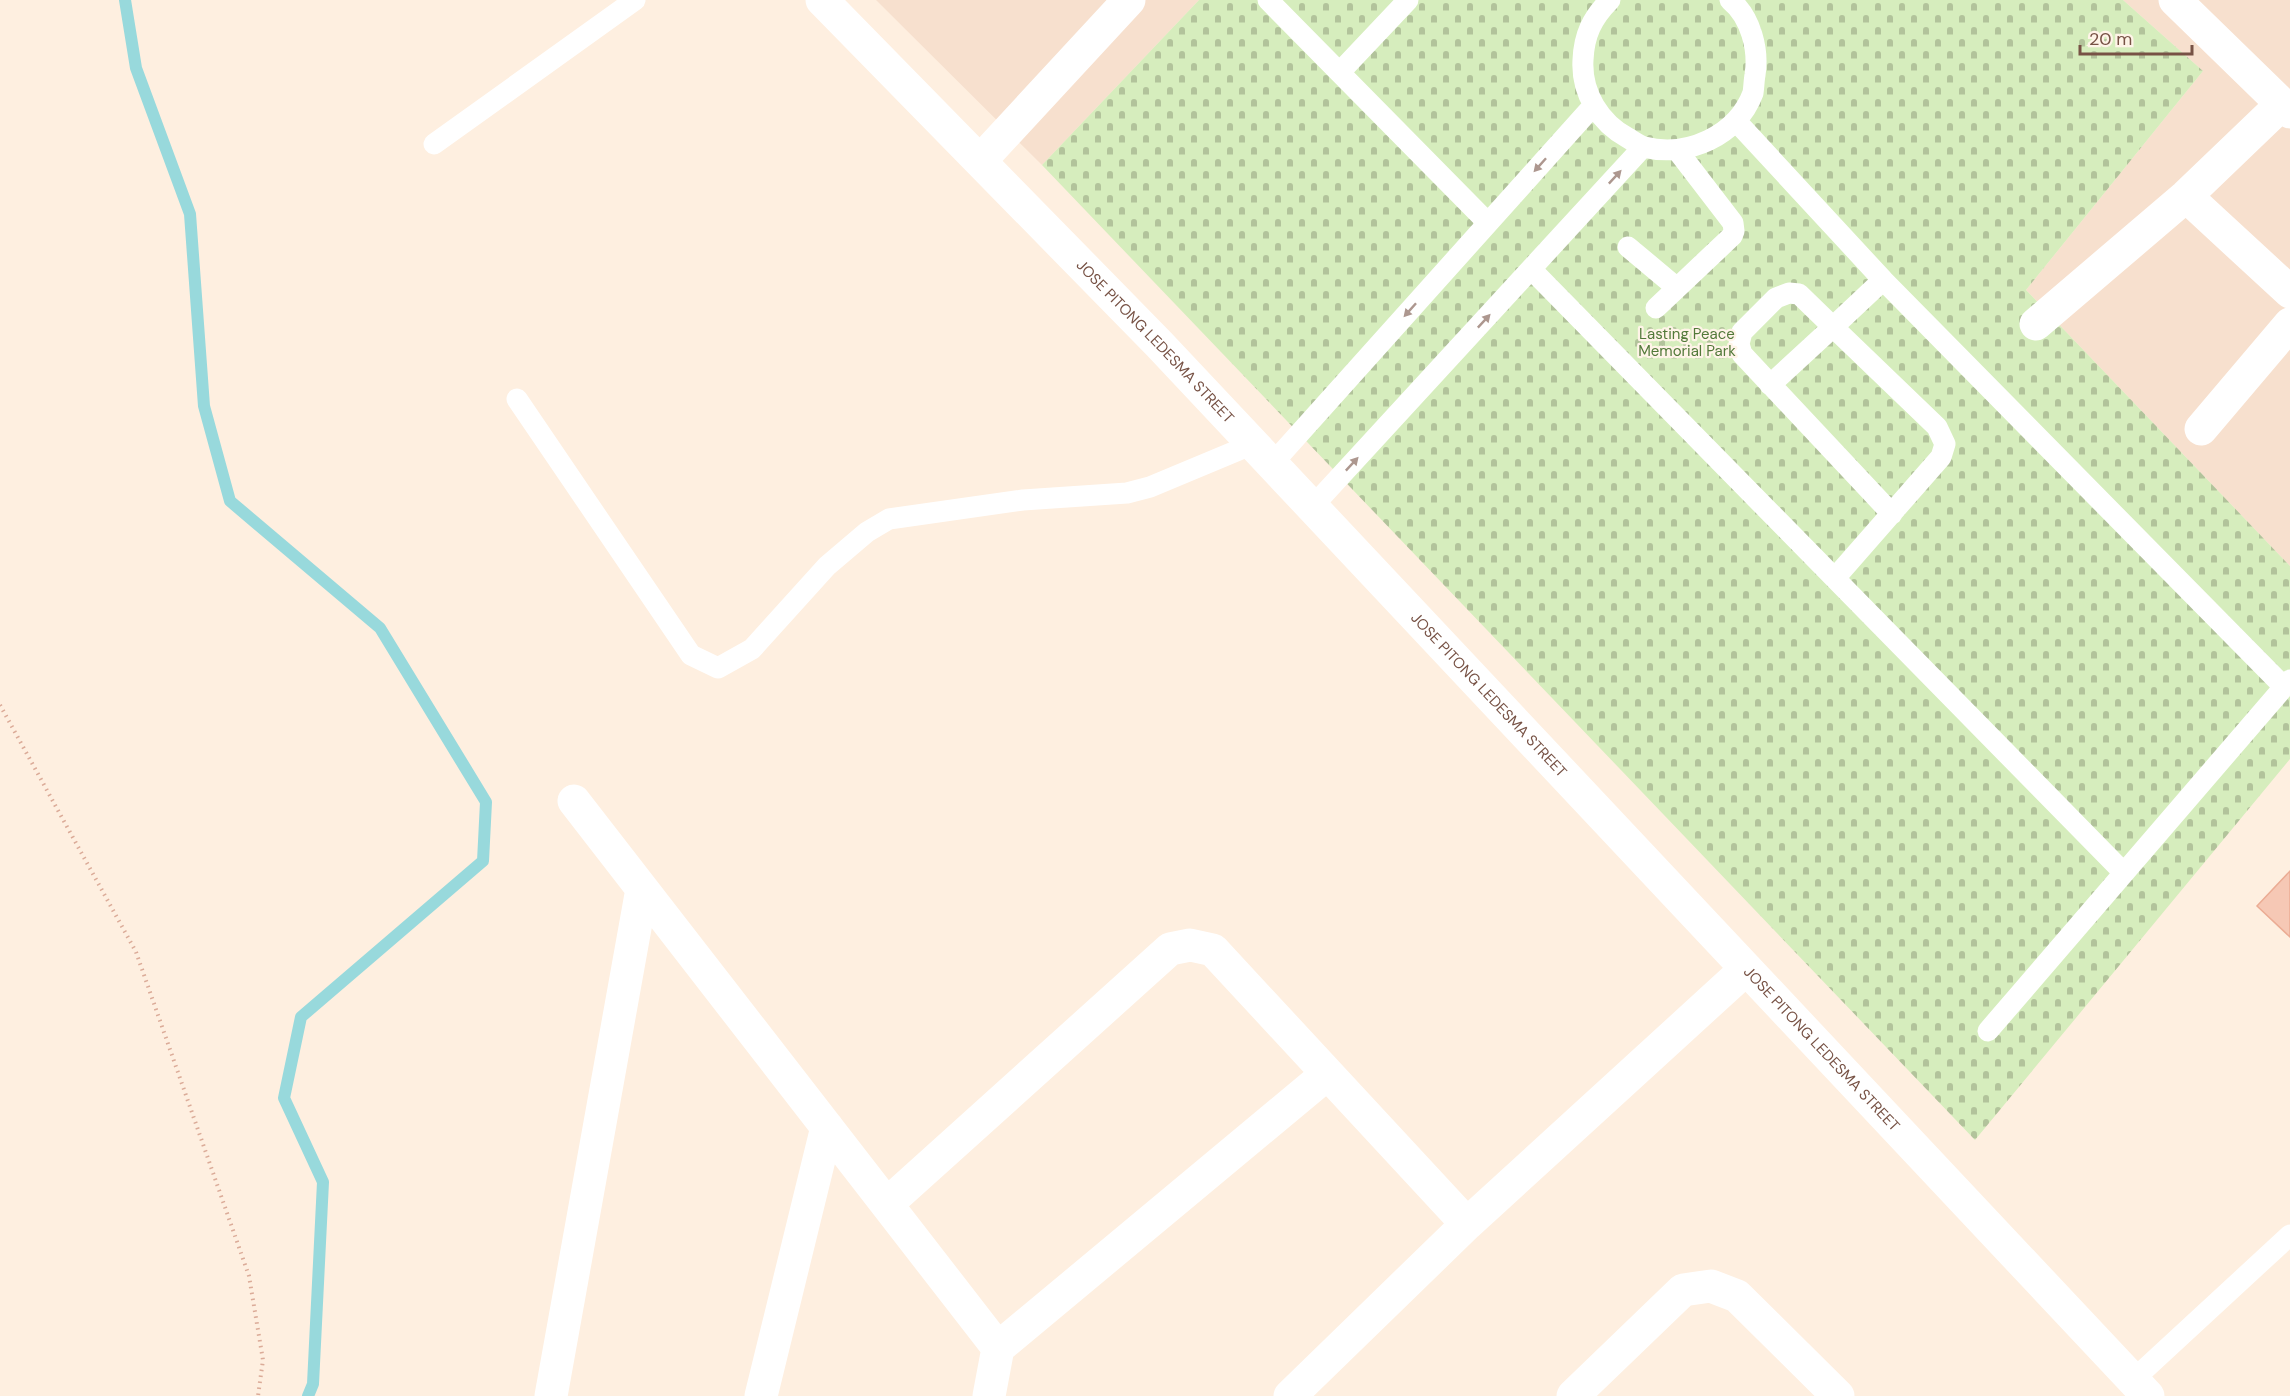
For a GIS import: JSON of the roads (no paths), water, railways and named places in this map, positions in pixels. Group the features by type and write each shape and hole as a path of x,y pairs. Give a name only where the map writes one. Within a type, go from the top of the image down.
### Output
{"street":[{"name":"JOSE PITONG LEDESMA STREET","path":"822,0 981,160 1263,454 2141,1388"},
{"path":"981,160 1129,0"},
{"path":"2036,324 2286,108 2175,0"},
{"path":"2186,196 2290,292"},
{"path":"2201,429 2290,324"},
{"path":"574,801 998,1348"},
{"path":"551,1396 642,889"},
{"path":"887,1204 1170,949 1190,945 1213,950 1467,1224"},
{"path":"1290,1396 1467,1224 1746,969"},
{"path":"989,1396 998,1348 1327,1074"},
{"path":"761,1396 827,1127"},
{"path":"1573,1396 1683,1290 1711,1286 1737,1296 1838,1396"}],"lane":[{"path":"434,144 635,0"},
{"path":"1268,0 1488,223"},
{"path":"1340,72 1408,0"},
{"path":"1610,0 1597,13 1584,42 1582,75 1593,106 1613,130 1643,147 1677,150 1709,141 1736,121 1753,93 1757,61 1751,29 1730,0"},
{"path":"517,399 691,655 718,668 752,649 827,566 867,532 889,519 1023,500 1126,493 1263,454 1488,223 1593,106"},
{"path":"1736,121 1883,280 2287,684 1988,1031"},
{"path":"1312,507 1643,147"},
{"path":"1656,308 1732,236 1734,231 1733,223 1677,150"},
{"path":"1628,247 1677,288"},
{"path":"1531,269 2124,873"},
{"path":"1770,384 1883,280"},
{"path":"1835,578 1892,514 1941,457 1945,444 1937,427 1799,294 1789,293 1776,298 1742,332 1739,344 1742,354 1892,514"},
{"path":"2141,1388 2290,1235"}],"waterway":[{"path":"125,0 136,68 190,214 204,406 230,501 380,628 486,802 483,861 301,1017 284,1098 323,1182 313,1384 308,1396"}],"park label":[{"name":"Lasting Peace Memorial Park","path":"1687,342"}]}
